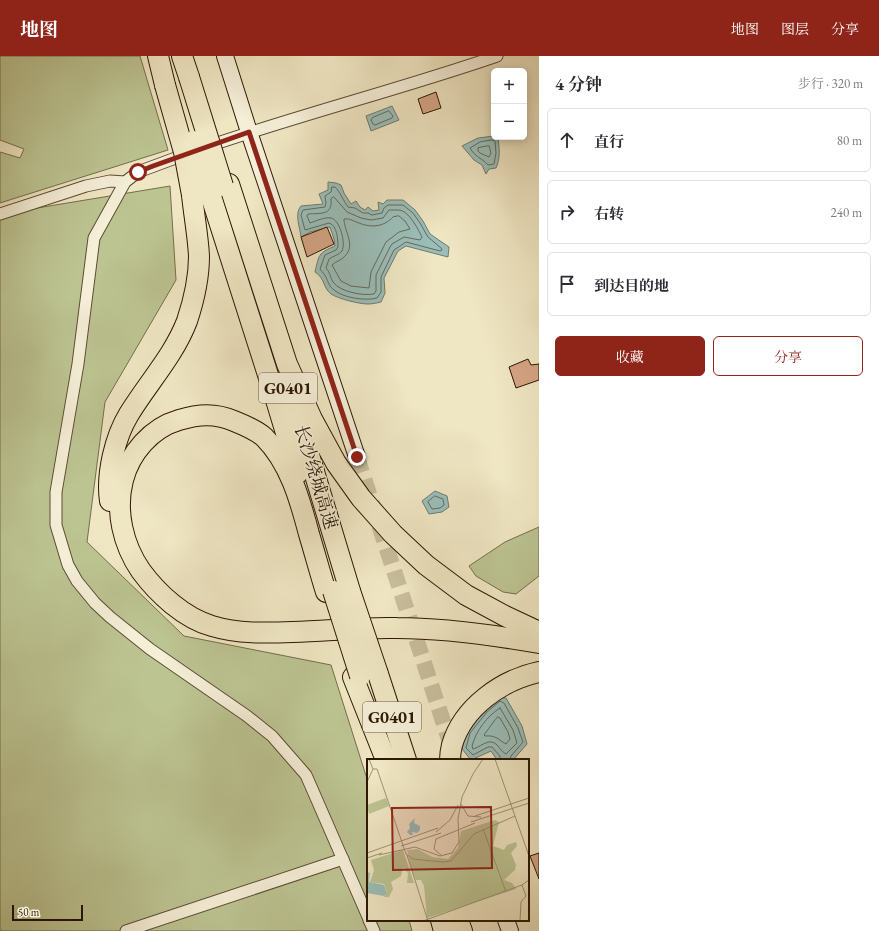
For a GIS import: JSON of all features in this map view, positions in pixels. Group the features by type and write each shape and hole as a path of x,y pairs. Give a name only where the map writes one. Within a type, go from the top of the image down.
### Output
{"highway":[{"path":"158,56 180,83"},
{"path":"165,56 180,83 213,189 287,364 312,419 336,463 361,498 393,534 426,565 466,595 539,632"},
{"path":"182,56 180,83 184,152 213,189 199,256 196,288 187,322 174,348 128,415 116,443 111,470 109,495 113,527 123,555 138,581 161,606 187,623 208,633 234,639 263,641 383,636 443,639 539,652"},
{"name":"长沙绕城高速","path":"213,189 276,400 336,592"},
{"path":"387,759 364,676 336,592 297,491 280,458 263,436 245,425 220,416 197,415 177,420 156,431 140,446 127,466 120,490 120,515 125,540 137,564 149,582 170,602 189,615 211,626 262,634 397,628 454,632 539,643"},
{"path":"450,759 452,744 463,722 480,702 502,686 524,675 539,672"},
{"name":"G0401","path":"364,676 406,759"},
{"path":"441,921 444,931"},
{"path":"458,921 462,931"},
{"path":"472,921 474,931"}],"street":[{"path":"225,56 357,457"},
{"path":"367,915 306,775 272,736 247,716 150,649 110,617 95,603 77,581 68,566 56,525 56,492 78,364 94,238 125,182 138,172 249,132 453,71 497,56"},
{"path":"0,214 86,186 110,181 125,182"},
{"path":"126,931 343,859"},
{"path":"369,921 374,931"},
{"path":"506,921 510,931"}],"green space":[{"path":"0,56 140,56 168,150 0,203 0,152 20,158 24,149 0,140"},
{"path":"170,186 176,280 105,402 87,542 184,636 331,665 367,779 367,921 409,921 412,931 0,931 0,216 7,213"},
{"path":"539,527 539,576 516,594 503,592 476,576 469,566 505,542"}],"water":[{"path":"392,106 399,120 371,131 366,116"},
{"path":"491,136 491,140 498,140 499,160 496,168 489,169 486,174 482,165 474,160 462,146 478,138"},
{"path":"328,182 341,185 351,204 356,201 360,207 365,210 368,207 373,211 379,210 378,202 383,204 387,200 403,200 415,210 430,234 449,247 448,257 406,246 398,251 384,278 385,293 381,302 370,304 360,303 331,294 328,292 321,277 315,272 320,255 335,246 330,227 310,232 301,237 298,221 298,213 301,206 323,204 319,194 328,190"},
{"path":"435,491 447,496 449,507 442,512 429,514 422,501"},
{"path":"498,697 506,698 522,726 527,744 514,759 496,759 491,751 470,759 462,749 466,731 484,709"}],"building":[{"path":"436,92 441,108 423,114 418,99"},
{"path":"327,227 334,244 307,257 301,237"},
{"path":"528,359 531,365 539,364 539,380 516,388 509,367"},
{"path":"539,853 539,879 530,856"}],"tunnel":[{"path":"357,457 453,752"}],"route":[{"path":"138,172 249,132 357,457"}]}
